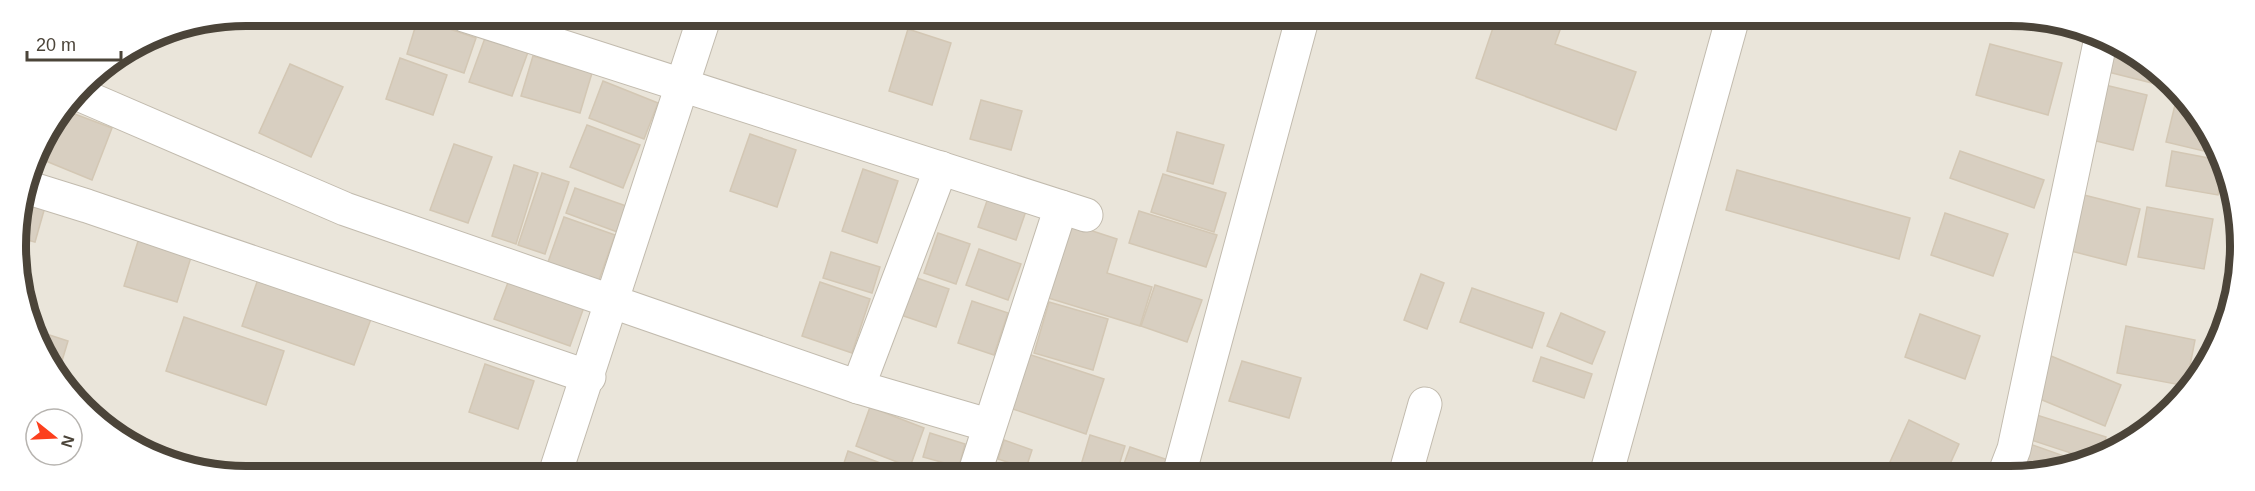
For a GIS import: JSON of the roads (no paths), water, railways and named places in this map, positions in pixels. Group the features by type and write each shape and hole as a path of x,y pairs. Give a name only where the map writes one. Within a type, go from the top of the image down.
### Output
{"street":[{"path":"498,26 1073,211 988,425 977,466"},
{"path":"558,466 701,26"},
{"path":"1181,466 1300,26"},
{"path":"1608,466 1731,26"},
{"path":"2007,466 2016,438 2100,45"},
{"path":"84,96 345,209 858,387 988,425"},
{"path":"858,387 941,168"},
{"path":"33,190 87,206 588,377"},
{"path":"1408,466 1425,404"}]}
